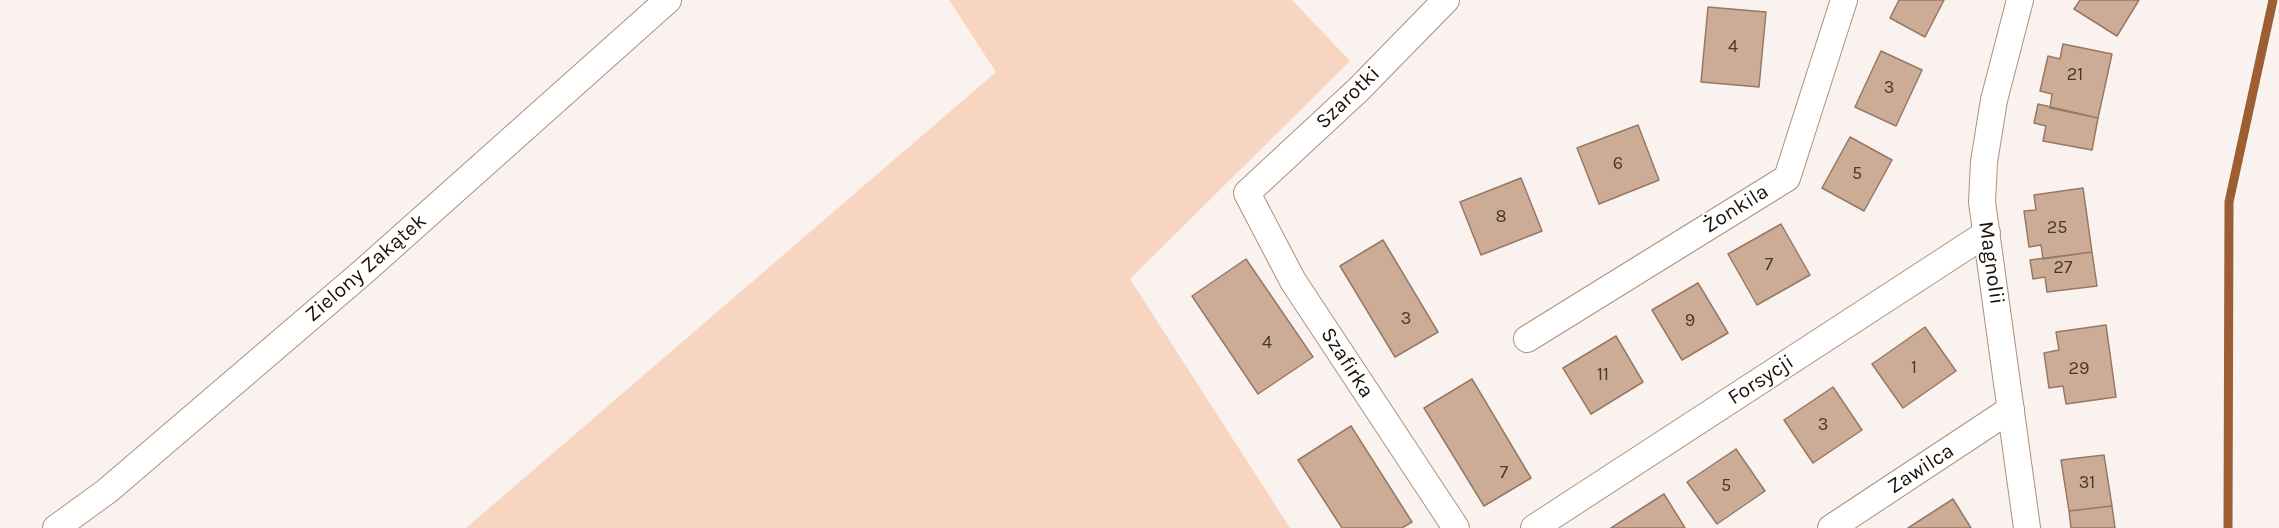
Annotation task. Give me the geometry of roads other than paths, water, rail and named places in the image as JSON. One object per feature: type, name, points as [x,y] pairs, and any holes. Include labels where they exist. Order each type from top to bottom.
[{"type":"street","name":"Zielony Zakątek","points":[[56,528],[107,491],[354,280],[668,0]]},
{"type":"street","name":"Szarotki","points":[[1247,193],[1358,90],[1446,0]]},
{"type":"street","name":"Żonkila","points":[[1527,339],[1787,178],[1844,0]]},
{"type":"street","name":"Magnolii","points":[[2020,0],[1994,100],[1984,162],[1983,202],[2027,528]]},
{"type":"street","name":"Szafirka","points":[[1247,193],[1293,281],[1456,528]]},
{"type":"street","name":"Forsycji","points":[[1534,528],[1988,233]]},
{"type":"street","name":"Zawilca","points":[[1831,528],[2011,409]]},
{"type":"waterway","points":[[2228,528],[2229,202],[2273,0]]}]
